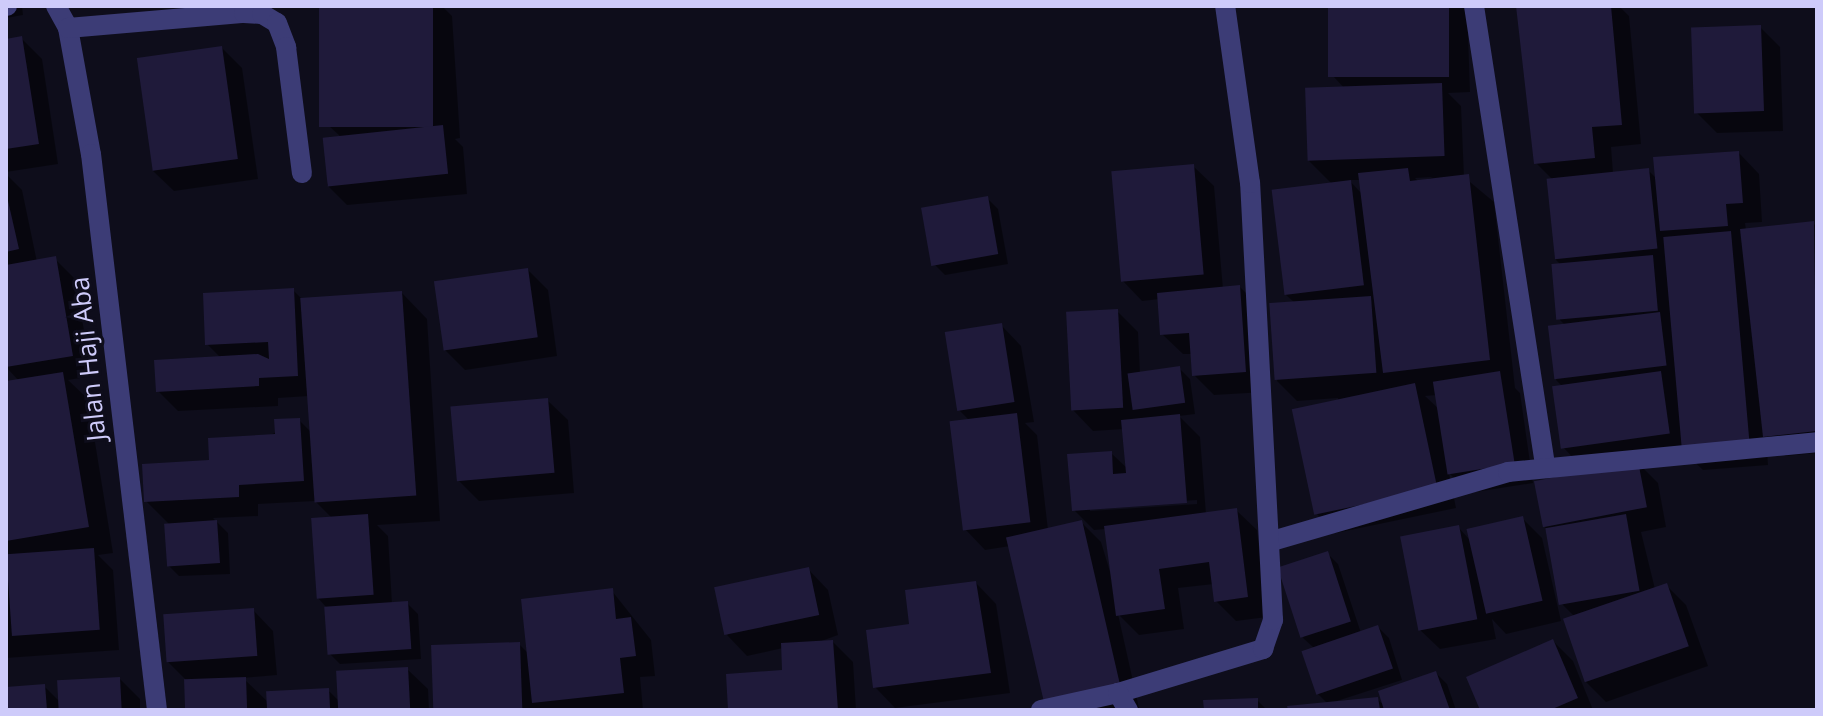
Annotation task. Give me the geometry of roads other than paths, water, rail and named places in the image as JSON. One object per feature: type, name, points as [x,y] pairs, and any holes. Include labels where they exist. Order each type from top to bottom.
[{"type":"street","name":"Jalan Haji Aba","points":[[56,6],[68,28],[95,184],[157,710]]},
{"type":"street","points":[[1041,710],[1123,702],[1263,649],[1273,620],[1250,183],[1225,6]]},
{"type":"street","points":[[1474,6],[1545,466]]},
{"type":"street","points":[[68,28],[244,13],[262,14],[277,23],[286,47],[302,173]]},
{"type":"street","points":[[1269,542],[1508,472],[1817,442]]}]
